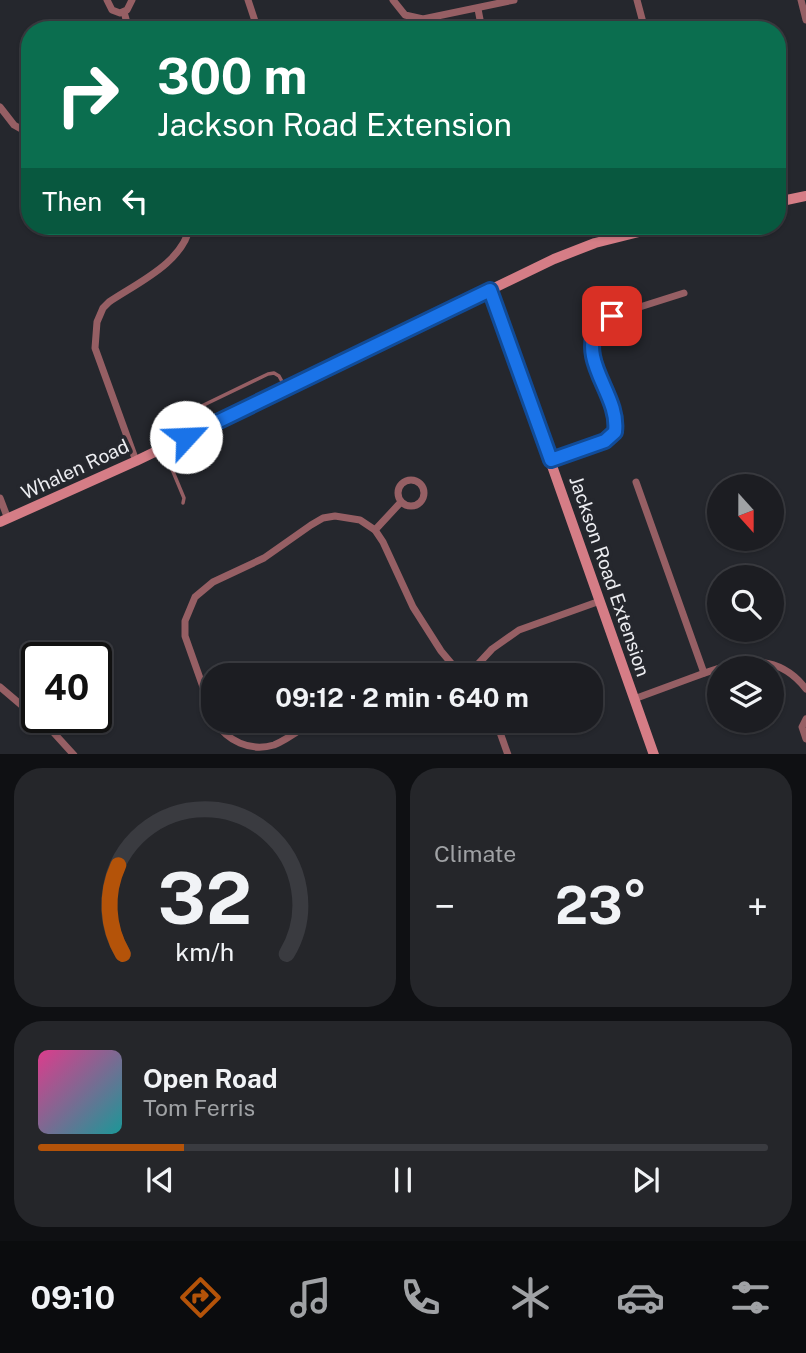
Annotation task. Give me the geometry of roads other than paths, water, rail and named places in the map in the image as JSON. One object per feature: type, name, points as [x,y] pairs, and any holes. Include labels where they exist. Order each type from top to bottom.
[{"type":"street","points":[[107,0],[112,10],[124,12],[130,7],[132,0]]},
{"type":"street","points":[[248,0],[255,21]]},
{"type":"street","points":[[393,0],[405,15],[413,18],[433,18],[513,0]]},
{"type":"street","points":[[637,0],[643,21]]},
{"type":"street","points":[[801,0],[806,20]]},
{"type":"street","points":[[478,9],[480,21]]},
{"type":"street","points":[[124,12],[127,21]]},
{"type":"street","points":[[0,107],[14,125],[21,129]]},
{"type":"street","points":[[786,200],[806,196]]},
{"type":"street","points":[[136,461],[98,359],[95,340],[97,322],[109,302],[176,254],[188,235]]},
{"type":"street","name":"Whalen Road","points":[[4,521],[136,461],[578,249],[630,235]]},
{"type":"street","name":"Jackson Road Extension","points":[[490,290],[654,754]]},
{"type":"street","points":[[551,460],[605,441],[615,432],[614,415],[591,352],[590,340],[597,326],[612,316],[684,293]]},
{"type":"street","points":[[636,482],[704,673]]},
{"type":"street","points":[[0,498],[4,521]]},
{"type":"street","points":[[374,530],[401,502]]},
{"type":"street","points":[[201,682],[185,636],[185,621],[195,597],[213,582],[264,558],[323,518],[348,516],[360,520],[374,530],[383,541],[413,607],[441,651],[452,663]]},
{"type":"street","points":[[477,663],[519,630],[600,601]]},
{"type":"street","points":[[634,699],[733,663],[759,662],[784,669],[795,676],[806,689]]},
{"type":"street","points":[[0,687],[53,732],[74,754]]},
{"type":"street","points":[[806,719],[802,727],[806,739]]},
{"type":"street","points":[[225,733],[236,742],[258,746],[273,745],[293,733]]},
{"type":"street","points":[[500,733],[508,754]]},
{"type":"lane","points":[[186,437],[181,421],[183,415],[268,374],[279,376],[286,389]]},
{"type":"lane","points":[[163,448],[184,498],[183,503]]}]
